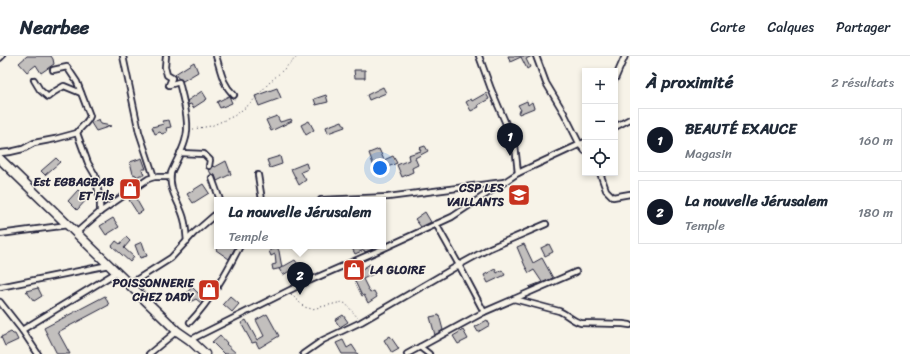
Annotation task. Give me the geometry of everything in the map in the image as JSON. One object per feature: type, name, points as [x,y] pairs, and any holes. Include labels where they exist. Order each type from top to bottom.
[{"type":"highway","points":[[0,159],[177,331],[190,340],[205,354]]},
{"type":"street","points":[[123,56],[139,132],[154,177]]},
{"type":"street","points":[[166,56],[165,67],[167,74],[172,78],[169,85],[178,82],[184,104],[187,130],[186,141],[170,177],[174,196],[185,221],[187,241]]},
{"type":"street","points":[[216,56],[224,83],[234,95]]},
{"type":"street","points":[[479,56],[491,89],[515,145],[518,173]]},
{"type":"street","points":[[536,56],[546,83],[582,142]]},
{"type":"street","points":[[618,72],[625,56]]},
{"type":"street","points":[[0,153],[23,149],[34,143],[77,133],[80,128],[87,123],[90,116],[78,82],[67,67],[53,70]]},
{"type":"street","points":[[34,80],[40,90],[48,97],[64,86],[81,93]]},
{"type":"street","points":[[618,125],[630,119]]},
{"type":"street","points":[[77,133],[88,163],[95,175],[100,200],[100,212]]},
{"type":"street","points":[[386,247],[452,217],[518,173],[582,144]]},
{"type":"street","points":[[180,153],[204,154],[210,160],[209,166]]},
{"type":"street","points":[[258,174],[262,197]]},
{"type":"street","points":[[601,176],[606,190],[613,197],[630,194]]},
{"type":"street","points":[[76,233],[100,212],[148,179],[154,177],[170,177]]},
{"type":"street","points":[[212,178],[219,197]]},
{"type":"street","points":[[386,197],[504,182]]},
{"type":"street","points":[[130,284],[171,258],[194,233],[214,216]]},
{"type":"street","points":[[436,224],[484,312]]},
{"type":"street","points":[[303,354],[323,340],[361,322],[490,248],[546,224]]},
{"type":"street","points":[[0,234],[68,225]]},
{"type":"street","points":[[190,322],[200,312],[223,277],[238,249]]},
{"type":"street","points":[[190,340],[288,291],[381,249]]},
{"type":"street","points":[[0,287],[109,265]]},
{"type":"street","points":[[22,330],[117,272]]},
{"type":"street","points":[[407,354],[484,312],[576,272]]},
{"type":"street","points":[[514,299],[565,313],[575,322],[630,325]]},
{"type":"street","points":[[0,302],[22,330],[38,354]]},
{"type":"street","points":[[149,354],[177,331]]},
{"type":"street","points":[[420,347],[429,354]]},
{"type":"path","points":[[187,130],[211,126],[234,116],[250,104],[268,84],[298,56]]},
{"type":"path","points":[[288,291],[304,307],[312,309],[342,302],[346,304],[361,322]]},
{"type":"building","points":[[27,56],[51,56],[54,64],[41,73],[36,65],[27,72],[19,63]]},
{"type":"building","points":[[508,56],[532,56],[526,59],[530,67],[527,69],[521,57],[510,62]]},
{"type":"building","points":[[194,62],[198,72],[183,81],[178,78],[175,74]]},
{"type":"building","points":[[354,70],[365,70],[365,78],[355,78]]},
{"type":"building","points":[[383,87],[386,93],[369,100],[367,95]]},
{"type":"building","points":[[277,88],[281,98],[259,106],[255,96]]},
{"type":"building","points":[[202,91],[207,99],[193,108],[191,104],[188,105],[187,101]]},
{"type":"building","points":[[486,93],[489,99],[471,111],[466,102],[471,99],[472,101]]},
{"type":"building","points":[[326,95],[328,102],[316,105],[314,99]]},
{"type":"building","points":[[229,96],[232,103],[220,108],[217,102]]},
{"type":"building","points":[[527,101],[528,105],[532,102],[534,108],[519,114],[518,112],[521,110],[518,105]]},
{"type":"building","points":[[277,116],[280,122],[291,119],[292,121],[271,131],[266,120]]},
{"type":"building","points":[[99,119],[101,124],[111,126],[96,131],[91,123]]},
{"type":"building","points":[[169,120],[171,127],[166,128],[167,132],[155,134],[152,127],[164,124],[162,121]]},
{"type":"building","points":[[309,121],[314,130],[306,135],[301,125]]},
{"type":"building","points":[[342,121],[345,127],[328,133],[326,127]]},
{"type":"building","points":[[425,146],[428,151],[415,158],[418,165],[412,168],[413,172],[402,177],[397,165],[409,160],[408,155],[421,151],[419,148]]},
{"type":"building","points":[[379,149],[384,160],[393,156],[397,163],[376,172],[369,153]]},
{"type":"building","points":[[280,156],[282,164],[270,168],[267,160]]},
{"type":"building","points":[[56,158],[60,162],[45,175],[41,171]]},
{"type":"building","points":[[142,158],[146,169],[142,169],[144,175],[137,177],[133,174],[130,162]]},
{"type":"building","points":[[226,161],[231,174],[217,181],[215,175],[211,174],[209,170]]},
{"type":"building","points":[[306,163],[308,169],[301,172],[306,180],[299,185],[291,169]]},
{"type":"building","points":[[203,184],[209,193],[193,203],[187,194]]},
{"type":"building","points":[[78,190],[87,199],[77,210],[68,201]]},
{"type":"building","points":[[135,197],[143,211],[138,214],[129,200]]},
{"type":"building","points":[[425,212],[431,222],[421,227],[415,219]]},
{"type":"building","points":[[113,218],[119,227],[106,235],[100,226]]},
{"type":"building","points":[[126,237],[130,241],[124,248],[134,257],[130,262],[112,246],[116,241],[120,244]]},
{"type":"building","points":[[142,242],[147,256],[140,258],[135,245]]},
{"type":"building","points":[[524,244],[533,263],[542,258],[553,278],[530,288],[529,287],[542,282],[534,270],[529,273],[525,266],[517,247]]},
{"type":"building","points":[[549,244],[553,252],[545,256],[541,248]]},
{"type":"building","points":[[217,249],[234,249],[229,259],[216,250]]},
{"type":"building","points":[[278,249],[282,268],[273,270],[272,265],[276,264],[275,254],[271,256],[269,251]]},
{"type":"building","points":[[352,249],[373,249],[365,252],[364,250],[355,254]]},
{"type":"building","points":[[295,260],[302,270],[296,274],[293,269],[283,275],[279,269]]},
{"type":"building","points":[[370,264],[375,273],[363,279],[370,293],[374,291],[377,297],[368,303],[364,295],[362,296],[351,273],[358,269],[359,271]]},
{"type":"building","points":[[495,269],[497,273],[502,270],[505,275],[488,283],[484,275]]},
{"type":"building","points":[[192,287],[204,299],[201,303],[196,299],[190,302],[184,296]]},
{"type":"building","points":[[38,288],[42,296],[34,301],[26,291]]},
{"type":"building","points":[[105,296],[109,305],[58,332],[70,354],[57,354],[44,328]]},
{"type":"building","points":[[230,296],[239,304],[232,312],[223,304]]},
{"type":"building","points":[[267,314],[279,336],[259,348],[256,342],[252,343],[241,323],[246,320],[257,340],[264,336],[256,320]]},
{"type":"building","points":[[343,315],[348,322],[340,327],[335,320]]},
{"type":"building","points":[[439,315],[443,330],[435,335],[430,317]]},
{"type":"building","points":[[487,320],[490,325],[478,332],[475,327]]},
{"type":"building","points":[[463,330],[468,339],[458,344],[453,336]]},
{"type":"building","points":[[11,332],[15,334],[18,340],[5,346],[1,337]]},
{"type":"building","points":[[220,335],[227,343],[226,344],[237,354],[224,354],[212,342]]},
{"type":"building","points":[[390,336],[399,349],[392,353],[384,340]]},
{"type":"building","points":[[343,340],[347,348],[352,345],[358,354],[342,354],[336,343]]},
{"type":"place","name":"BEAUTÉ EXAUCE","points":[[510,156]]},
{"type":"place","name":"Est EGBAGBAB ET Fils","points":[[130,189]]},
{"type":"place","name":"CSP LES VAILLANTS","points":[[519,195]]},
{"type":"place","name":"LA GLOIRE","points":[[354,270]]},
{"type":"place","name":"POISSONNERIE CHEZ DADY","points":[[209,290]]},
{"type":"place","name":"La nouvelle Jérusalem","points":[[300,295]]}]
